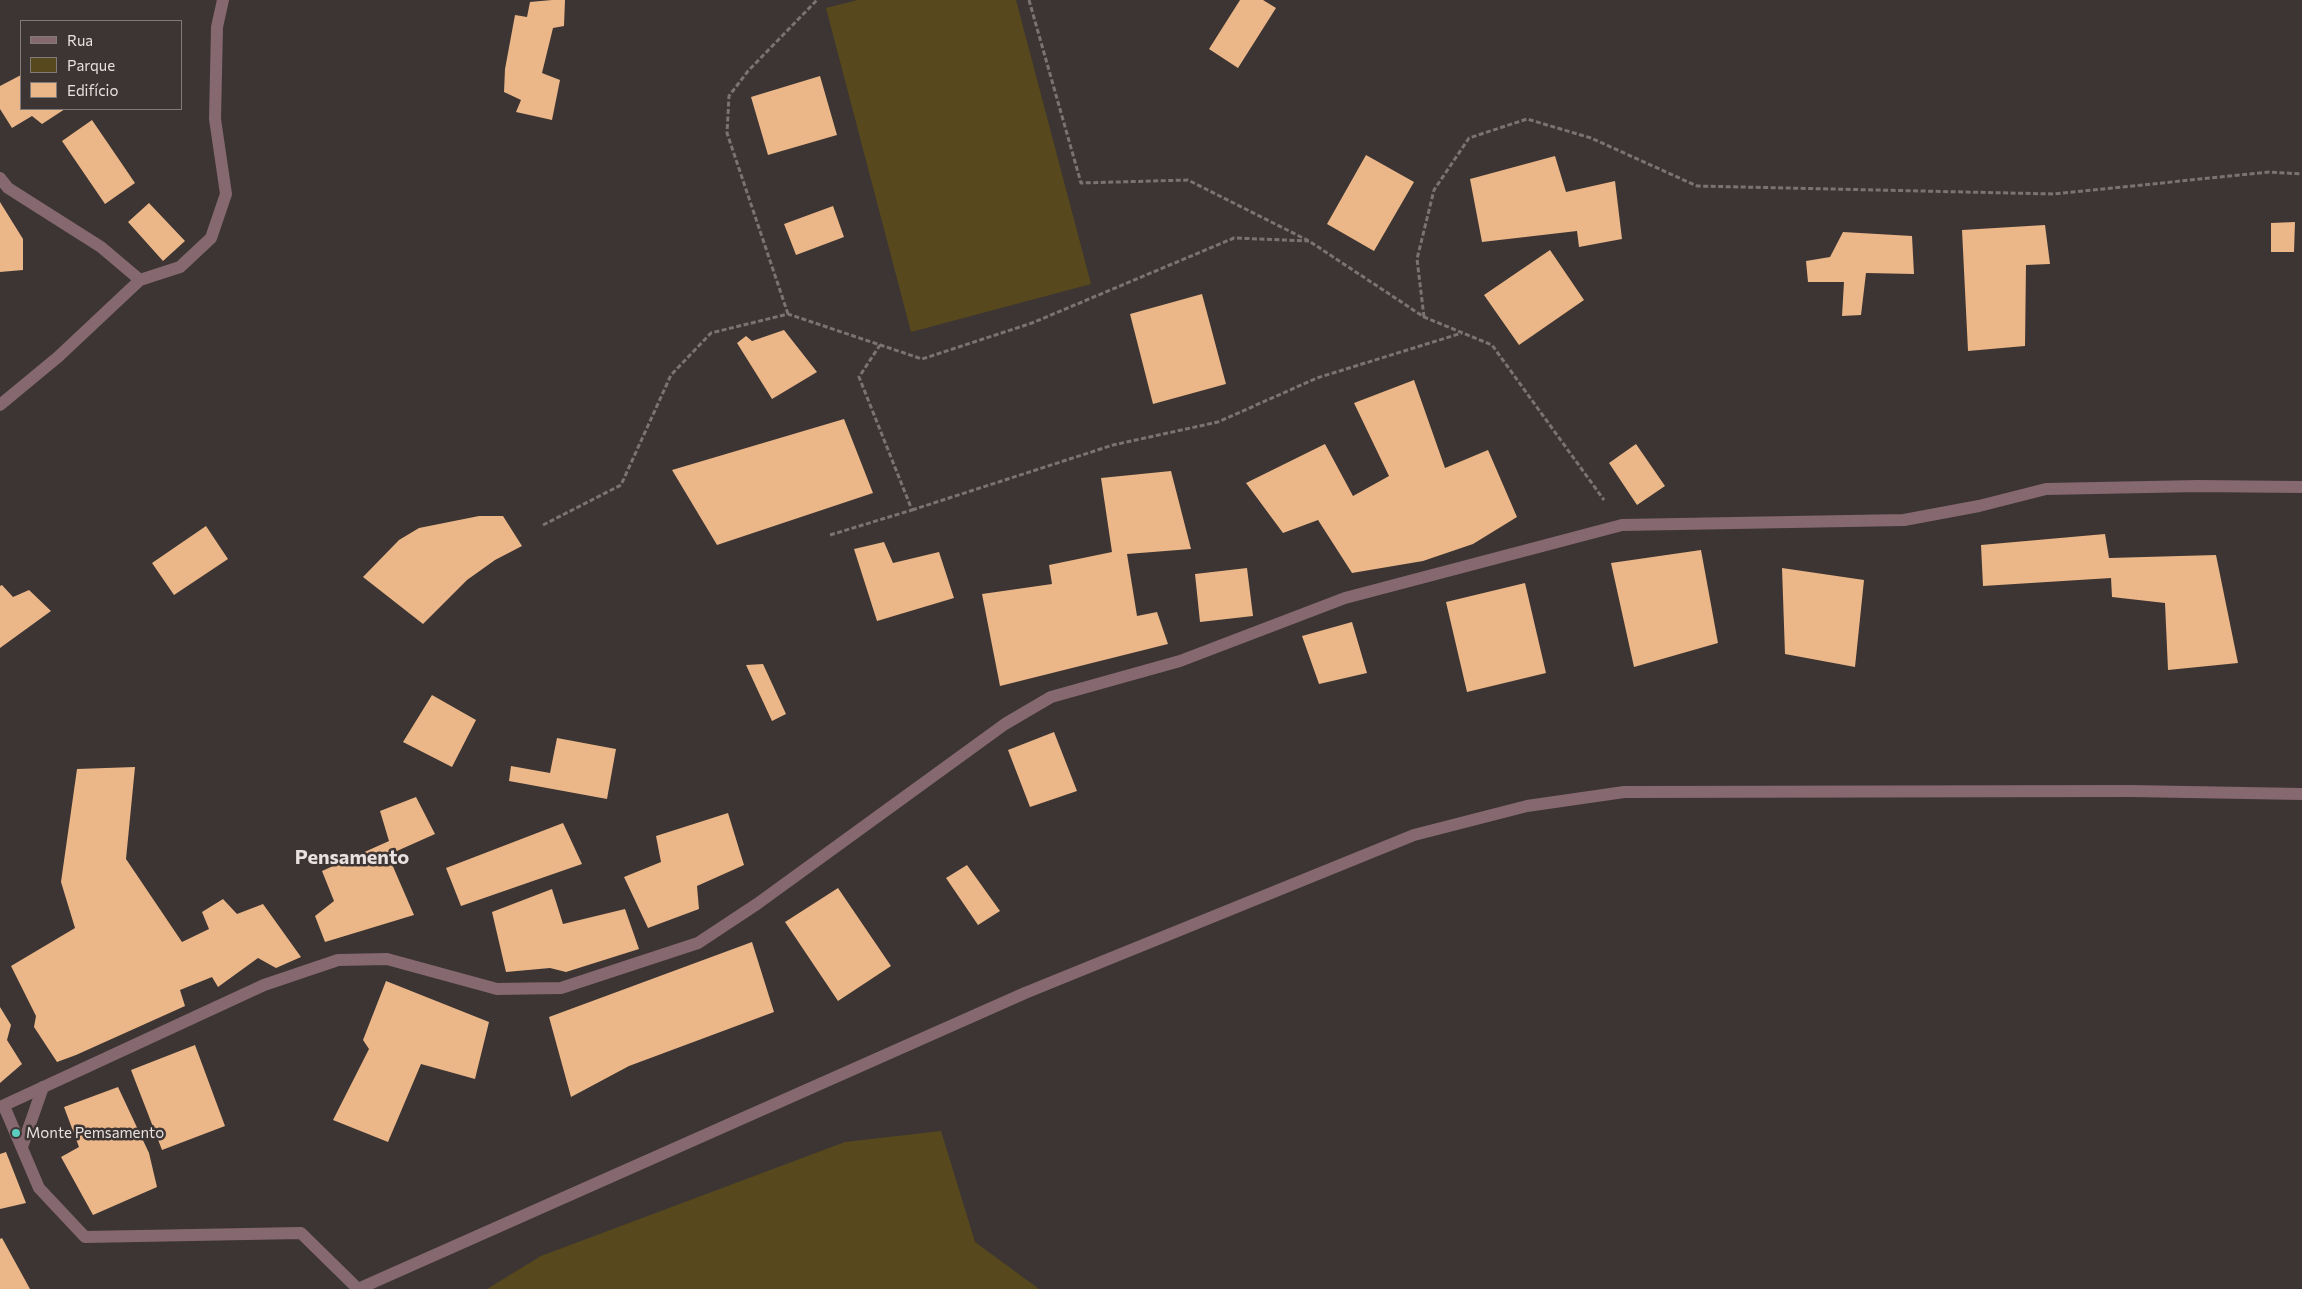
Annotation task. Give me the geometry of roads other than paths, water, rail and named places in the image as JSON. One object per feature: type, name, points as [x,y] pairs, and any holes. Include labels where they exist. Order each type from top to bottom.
[{"type":"street","points":[[0,405],[58,357],[140,280],[180,267],[211,238],[226,194],[215,119],[217,27],[223,0]]},
{"type":"street","points":[[0,178],[8,188],[101,246],[140,280]]},
{"type":"street","points":[[2302,487],[2198,486],[2046,489],[1979,506],[1904,520],[1622,525],[1345,598],[1180,661],[1050,697],[1005,724],[758,904],[698,943],[561,988],[497,989],[387,959],[338,960],[264,985],[2,1106],[40,1188],[85,1237],[302,1233],[358,1289],[1025,993],[1424,832],[1527,806],[1624,792],[2131,791],[2302,794]]},
{"type":"street","points":[[22,1147],[44,1087]]},
{"type":"place","name":"Monte Pemsamento","points":[[16,1133]]},
{"type":"district","name":"Pensamento","points":[[352,857]]}]
